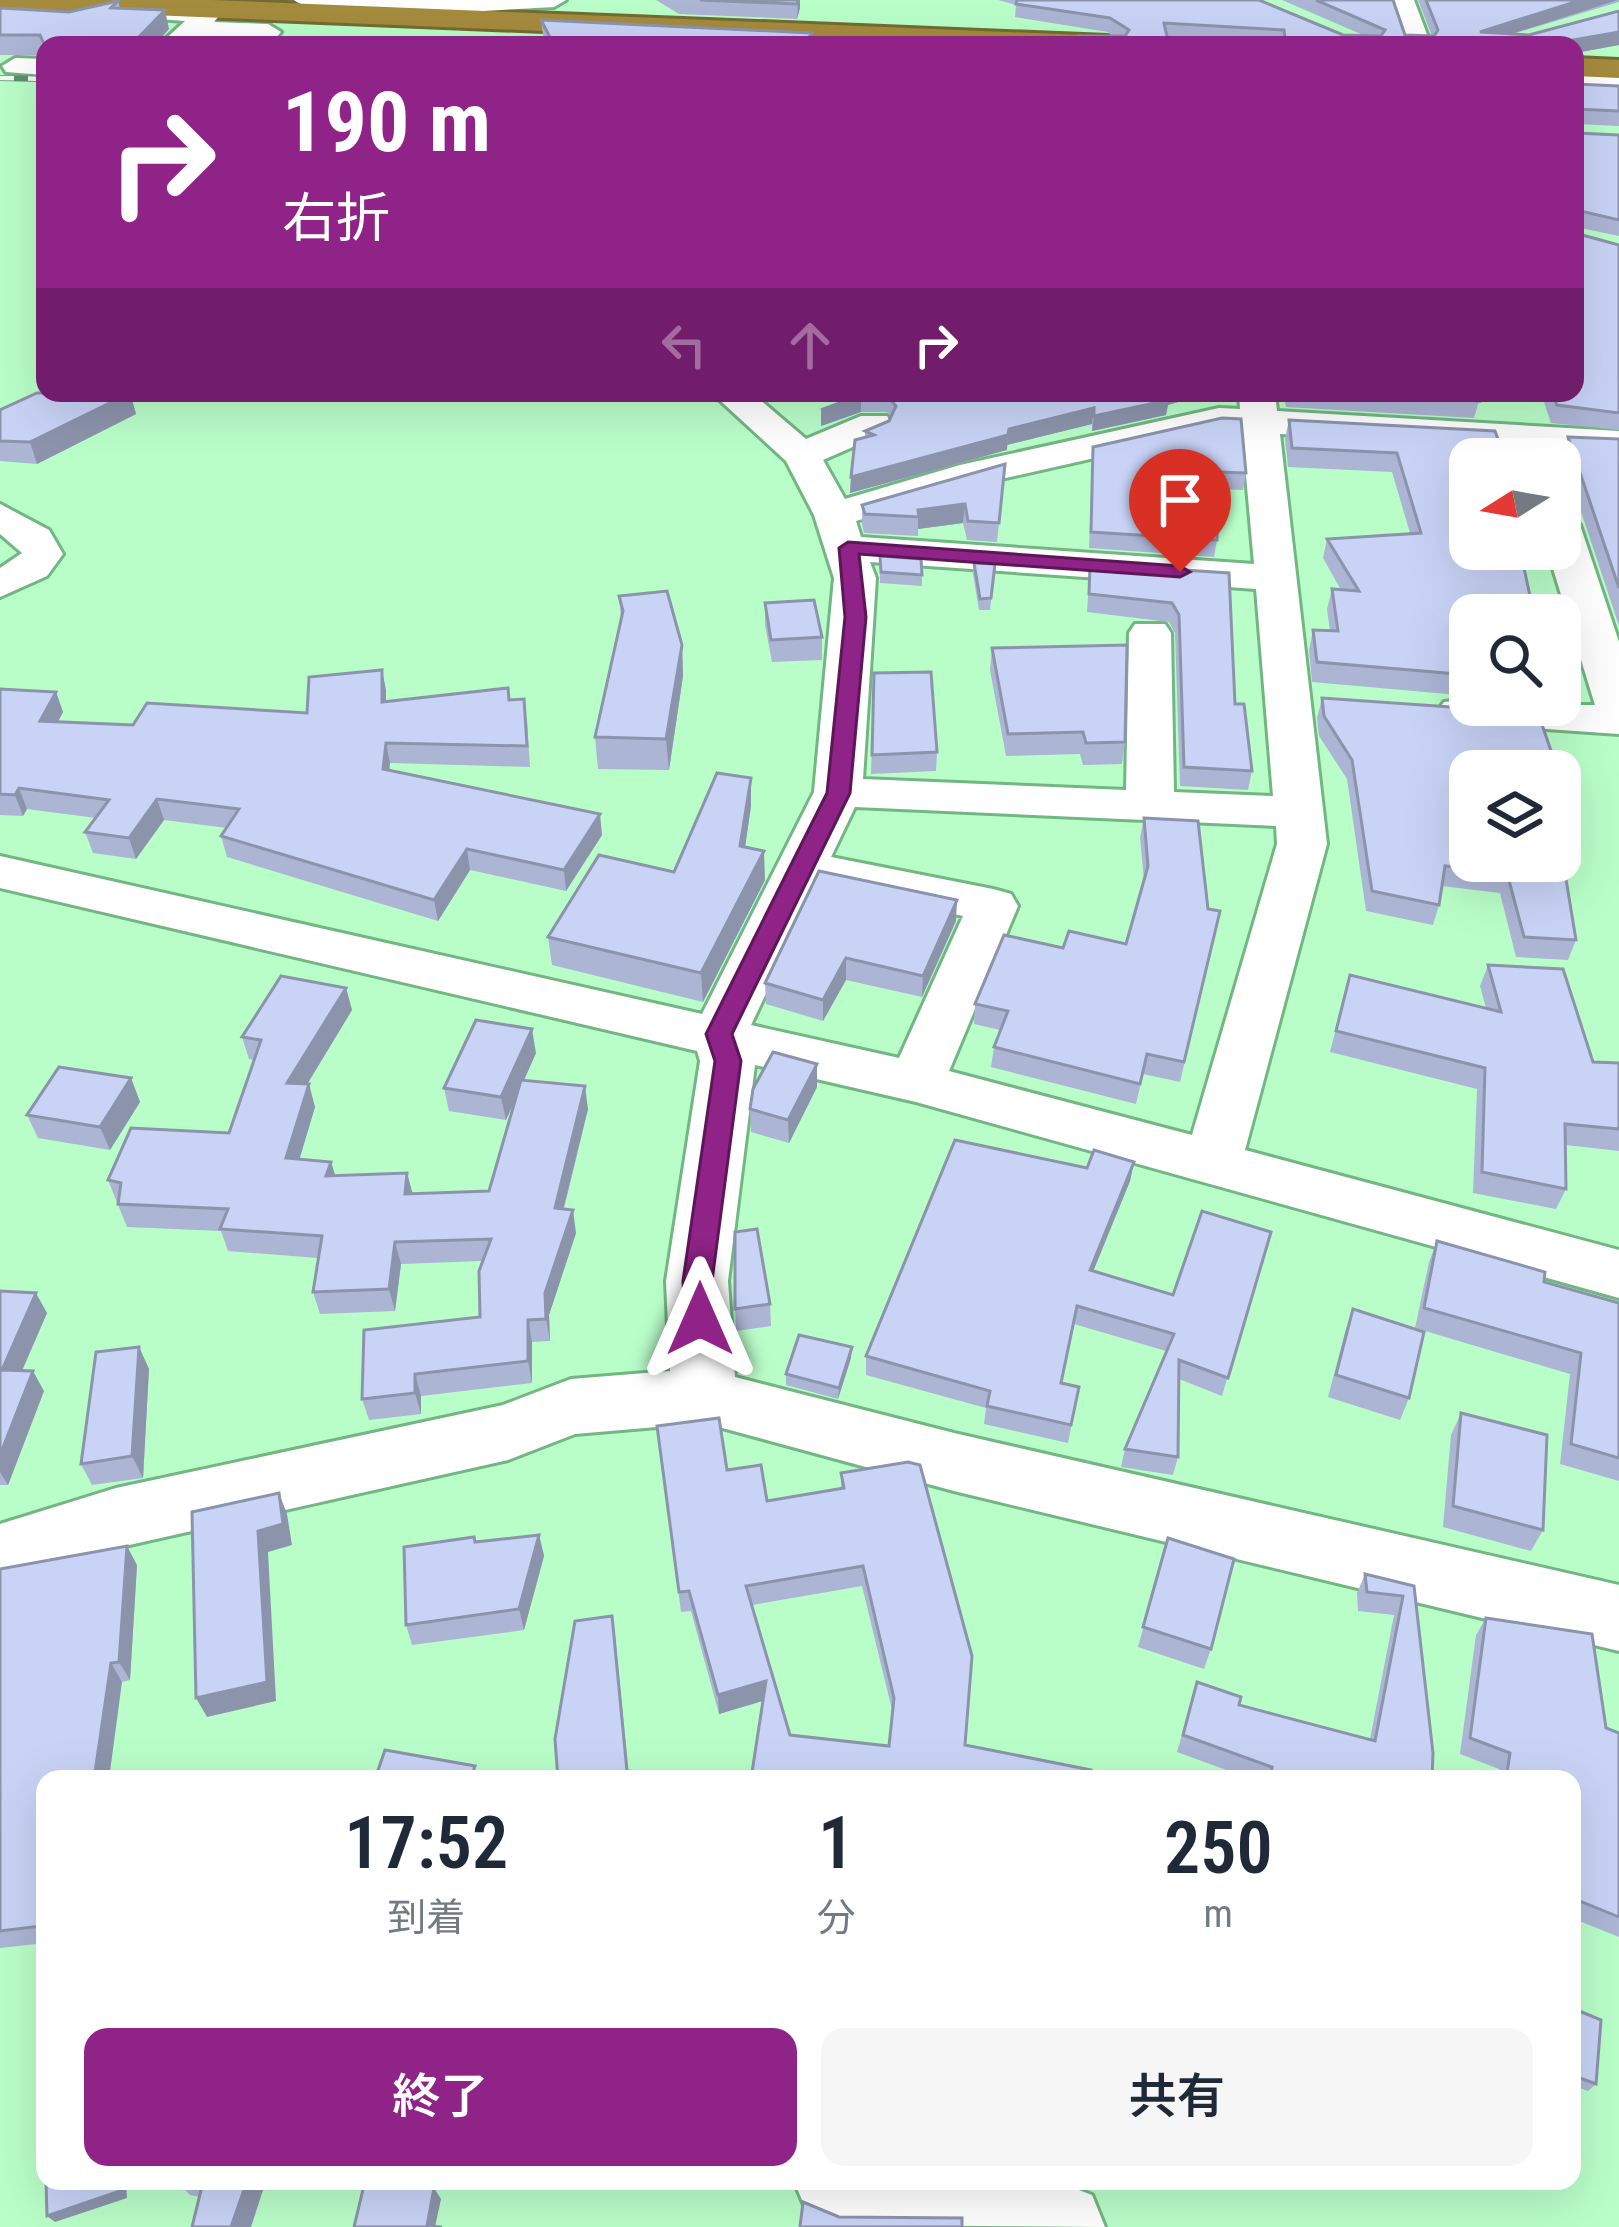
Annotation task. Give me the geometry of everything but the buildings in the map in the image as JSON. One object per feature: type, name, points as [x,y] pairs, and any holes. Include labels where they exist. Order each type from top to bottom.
[{"type":"highway","points":[[2,14],[121,9],[488,21],[548,8],[972,36]]},
{"type":"highway","points":[[1584,68],[1619,69]]},
{"type":"street","points":[[306,0],[548,8]]},
{"type":"street","points":[[1402,0],[1415,36]]},
{"type":"street","points":[[121,9],[208,15],[183,36]]},
{"type":"street","points":[[474,36],[488,21]]},
{"type":"street","points":[[199,36],[268,32],[264,36]]},
{"type":"street","points":[[15,66],[36,67]]},
{"type":"street","points":[[1584,81],[1619,83]]},
{"type":"street","points":[[704,1396],[698,1281],[728,1061],[719,1034],[838,793],[856,617],[841,531],[802,455],[740,402]]},
{"type":"street","points":[[1521,402],[1533,438]]},
{"type":"street","points":[[841,531],[960,477],[1259,407],[1468,438]]},
{"type":"street","points":[[1214,1162],[1302,844],[1297,812],[1310,700],[1275,578],[1259,407]]},
{"type":"street","points":[[802,455],[874,424]]},
{"type":"street","points":[[1581,445],[1619,442]]},
{"type":"street","points":[[0,516],[35,539],[43,554],[32,567],[0,585]]},
{"type":"street","points":[[841,531],[1275,578]]},
{"type":"street","points":[[1420,710],[1617,697],[1575,570]]},
{"type":"street","points":[[1150,633],[1150,806]]},
{"type":"street","points":[[838,793],[1297,812]]},
{"type":"street","points":[[801,867],[993,906],[916,1082]]},
{"type":"street","points":[[0,872],[916,1082],[1619,1274]]},
{"type":"street","points":[[0,1556],[116,1519],[508,1432],[571,1407],[704,1396],[954,1462],[1619,1618]]},
{"type":"street","points":[[902,2190],[1060,2227]]},
{"type":"railway","points":[[0,78],[36,79]]},
{"type":"route","points":[[700,1319],[698,1281],[728,1061],[719,1034],[838,793],[856,617],[848,548],[1180,572]]}]
